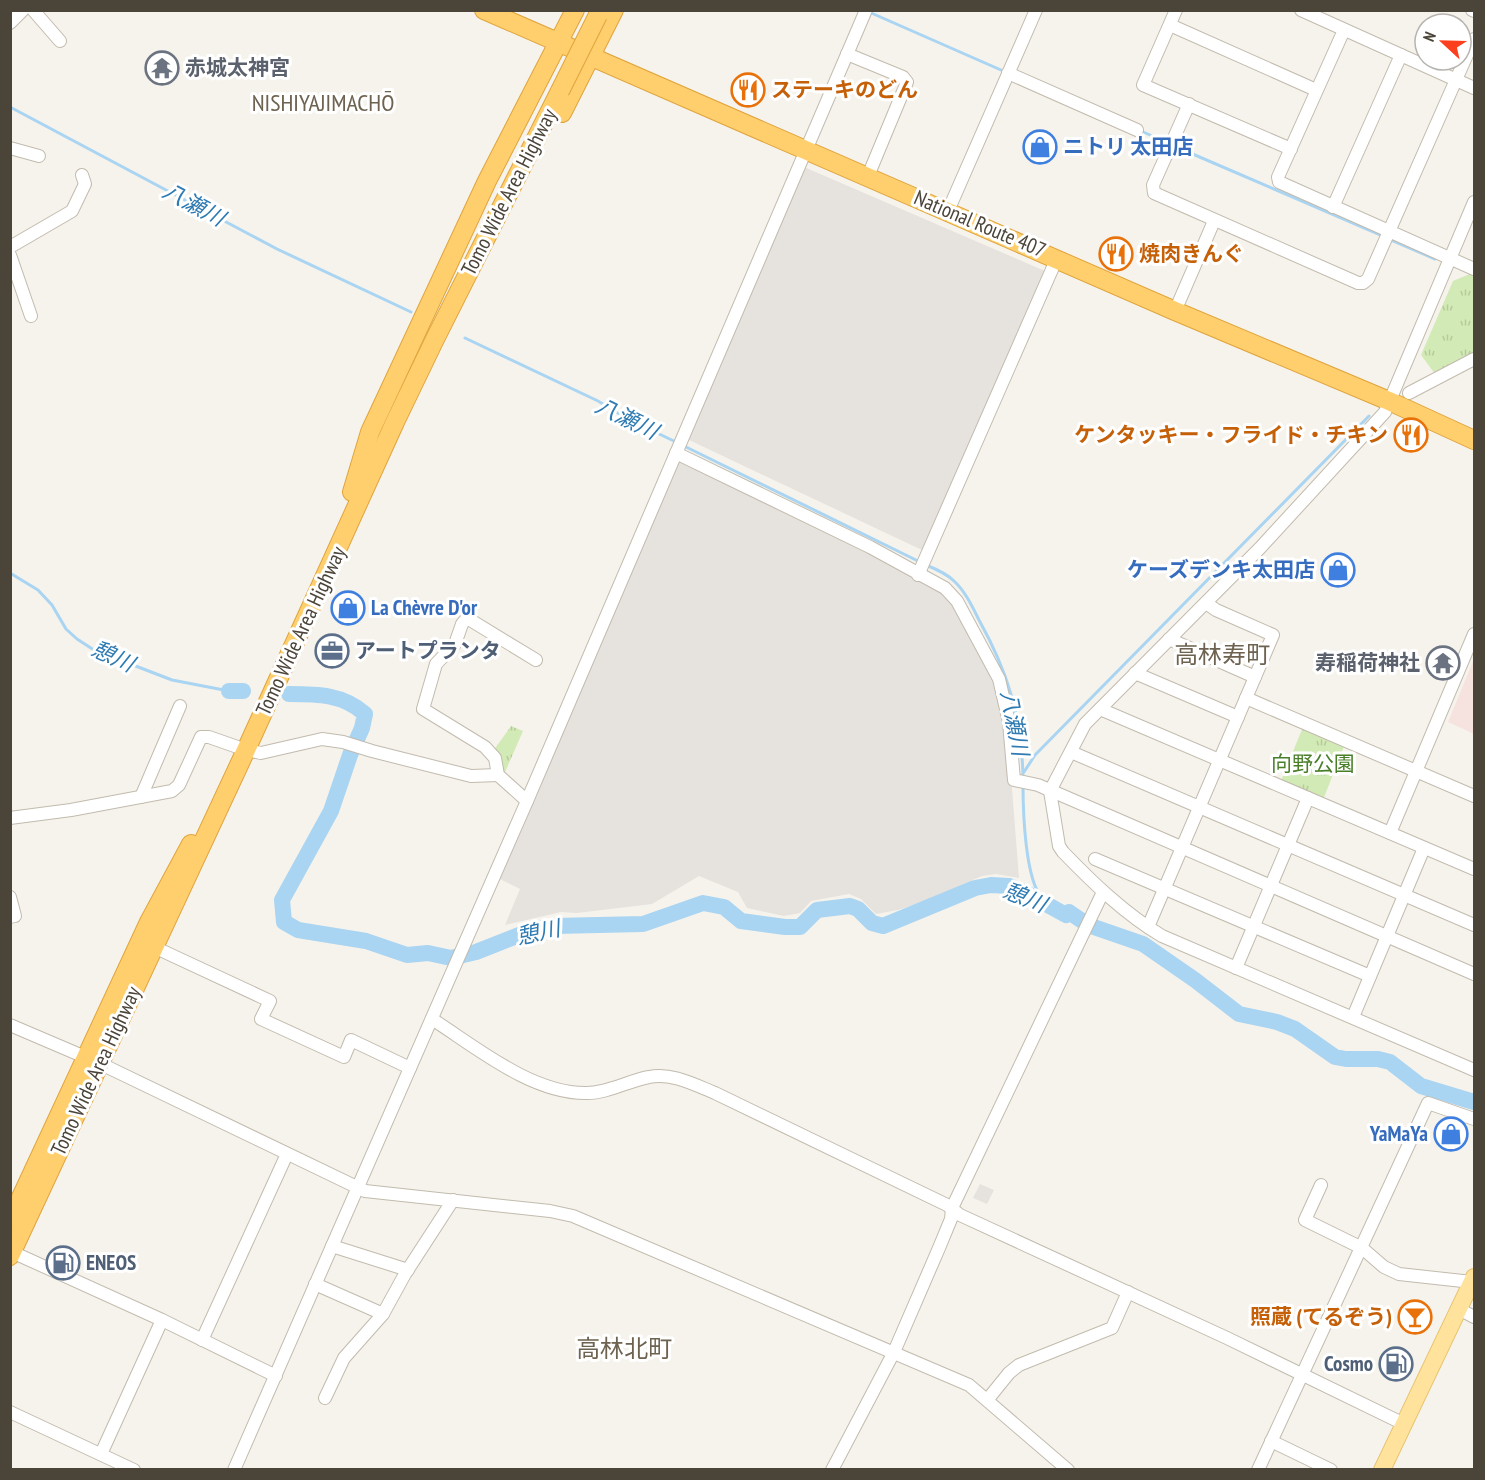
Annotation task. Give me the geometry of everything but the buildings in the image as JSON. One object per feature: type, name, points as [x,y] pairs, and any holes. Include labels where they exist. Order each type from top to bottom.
[{"type":"highway","name":"National Route 407","points":[[484,10],[1175,311],[1389,401],[1474,440]]},
{"type":"highway","points":[[352,492],[370,432],[487,181],[575,10]]},
{"type":"highway","points":[[351,522],[394,446],[590,56],[597,11]]},
{"type":"highway","name":"Tomo Wide Area Highway","points":[[10,1221],[154,947],[352,492],[420,344],[554,88],[597,11]]},
{"type":"highway","name":"Tomo Wide Area Highway","points":[[11,1254],[149,922],[242,749],[554,88]]},
{"type":"main road","points":[[1382,1470],[1473,1280]]},
{"type":"street","points":[[10,23],[23,10]]},
{"type":"street","points":[[33,10],[60,41]]},
{"type":"street","points":[[234,1470],[527,801],[866,10]]},
{"type":"street","points":[[948,211],[1036,10]]},
{"type":"street","points":[[1176,10],[1143,85],[1291,148]]},
{"type":"street","points":[[1301,10],[1474,88]]},
{"type":"street","points":[[1170,26],[1316,90]]},
{"type":"street","points":[[1344,30],[1278,177],[1279,182],[1474,268]]},
{"type":"street","points":[[1189,104],[1153,189],[1158,195],[1360,284],[1368,279],[1474,39]]},
{"type":"street","points":[[848,54],[903,77],[907,82],[868,176]]},
{"type":"street","points":[[1333,207],[1401,55]]},
{"type":"street","points":[[1008,73],[1137,130]]},
{"type":"street","points":[[10,148],[39,156]]},
{"type":"street","points":[[10,246],[75,208],[85,184],[82,175]]},
{"type":"street","points":[[1474,202],[1384,412],[1260,548],[1085,724],[1050,791],[1059,846],[1063,852],[1103,892],[1148,927],[1162,936],[1474,1070]]},
{"type":"street","points":[[1175,311],[1214,221]]},
{"type":"street","points":[[10,255],[31,316]]},
{"type":"street","points":[[920,573],[1057,258]]},
{"type":"street","points":[[1409,393],[1474,360]]},
{"type":"street","points":[[679,446],[945,588],[957,601],[999,679],[1009,722],[1014,780],[1035,784],[1474,974]]},
{"type":"street","points":[[1148,927],[1273,635],[1216,610],[1206,603]]},
{"type":"street","points":[[527,801],[498,775],[495,758],[485,747],[423,709],[436,664],[454,644],[467,618],[536,660]]},
{"type":"street","points":[[1390,833],[1474,634]]},
{"type":"street","points":[[1169,639],[1255,677]]},
{"type":"street","points":[[1135,673],[1238,717]]},
{"type":"street","points":[[1246,698],[1474,796]]},
{"type":"street","points":[[141,797],[180,706]]},
{"type":"street","points":[[1100,709],[1474,869]]},
{"type":"street","points":[[10,818],[172,791],[179,785],[201,737],[209,736],[242,749],[261,753],[322,740],[343,742],[471,776],[498,775]]},
{"type":"street","points":[[1071,752],[1405,893],[1474,925]]},
{"type":"street","points":[[1236,968],[1308,798]]},
{"type":"street","points":[[1353,1017],[1424,848]]},
{"type":"street","points":[[1095,859],[1370,976]]},
{"type":"street","points":[[832,1470],[894,1352],[951,1219],[952,1208],[1103,892]]},
{"type":"street","points":[[10,897],[15,916],[10,917]]},
{"type":"street","points":[[154,947],[270,1001],[261,1019],[344,1057],[351,1040],[410,1068]]},
{"type":"street","points":[[432,1019],[510,1069],[545,1087],[564,1092],[588,1094],[650,1076],[669,1077],[715,1093],[952,1208],[960,1215],[1128,1292],[1404,1424]]},
{"type":"street","points":[[10,1025],[93,1061],[365,1191],[562,1212],[573,1216],[969,1385],[988,1399],[1063,1468]]},
{"type":"street","points":[[1258,1470],[1428,1103],[1474,1119]]},
{"type":"street","points":[[202,1340],[287,1154]]},
{"type":"street","points":[[1321,1185],[1305,1220],[1362,1248],[1384,1267],[1399,1274],[1473,1280]]},
{"type":"street","points":[[325,1398],[344,1358],[384,1314],[408,1270],[453,1200]]},
{"type":"street","points":[[332,1246],[408,1270]]},
{"type":"street","points":[[11,1254],[162,1320],[276,1376]]},
{"type":"street","points":[[315,1284],[384,1314]]},
{"type":"street","points":[[988,1399],[1009,1373],[1019,1365],[1112,1328],[1128,1292]]},
{"type":"street","points":[[1459,1309],[1474,1317]]},
{"type":"street","points":[[100,1454],[162,1320]]},
{"type":"street","points":[[10,1413],[134,1470]]},
{"type":"street","points":[[1271,1441],[1331,1470]]},
{"type":"shaded area","points":[[804,167],[1045,271],[924,551],[687,439]]},
{"type":"shaded area","points":[[679,457],[918,575],[956,602],[990,665],[1008,738],[1019,878],[996,874],[982,876],[922,902],[876,914],[861,899],[849,894],[811,901],[800,913],[784,916],[747,908],[738,892],[699,876],[652,904],[577,913],[561,912],[505,925],[520,889],[498,878]]},
{"type":"shaded area","points":[[1474,659],[1474,734],[1448,722]]},
{"type":"shaded area","points":[[980,1184],[994,1190],[987,1204],[973,1198]]},
{"type":"green space","points":[[1474,274],[1474,352],[1435,374],[1421,355],[1453,281]]},
{"type":"green space","points":[[511,726],[523,731],[502,779],[491,754]]},
{"type":"green space","name":"向野公園","points":[[1303,727],[1345,744],[1323,800],[1280,783]]},
{"type":"waterway","points":[[869,12],[1001,70]]},
{"type":"waterway","name":"八瀬川","points":[[10,107],[277,249],[411,312]]},
{"type":"waterway","points":[[1141,131],[1168,143]]},
{"type":"waterway","points":[[1174,146],[1383,236]]},
{"type":"waterway","points":[[1389,239],[1435,259]]},
{"type":"waterway","name":"八瀬川","points":[[465,338],[598,401],[628,419],[678,443]]},
{"type":"waterway","points":[[1024,772],[1035,755],[1369,416]]},
{"type":"waterway","name":"八瀬川","points":[[684,446],[920,562]]},
{"type":"waterway","name":"八瀬川","points":[[926,565],[948,576],[962,589],[998,658],[1016,715],[1023,778]]},
{"type":"waterway","name":"憩川","points":[[10,573],[38,590],[52,605],[66,629],[94,650],[172,680],[229,691]]},
{"type":"waterway","name":"憩川","points":[[229,691],[243,691]]},
{"type":"waterway","name":"憩川","points":[[289,694],[329,696],[348,702],[365,714],[331,811],[282,900],[284,922],[298,930],[366,941],[407,955],[428,953],[451,958],[476,952],[532,930],[554,926],[643,924],[703,903],[724,907],[741,921],[785,927],[800,927],[817,910],[850,906],[858,909],[872,923],[883,926],[975,888],[991,885],[1009,886],[1066,915],[1069,912],[1088,925],[1143,944],[1239,1014],[1277,1022],[1295,1029],[1335,1057],[1378,1059],[1390,1062],[1421,1086],[1474,1102]]},
{"type":"waterway","name":"八瀬川","points":[[1023,785],[1026,845],[1032,878],[1043,899],[1069,912]]},
{"type":"place","name":"赤城太神宮","points":[[162,68]]},
{"type":"place","name":"ステーキのどん","points":[[748,90]]},
{"type":"place","name":"ニトリ 太田店","points":[[1040,147]]},
{"type":"place","name":"焼肉きんぐ","points":[[1116,254]]},
{"type":"place","name":"ケンタッキー・フライド・チキン","points":[[1411,435]]},
{"type":"place","name":"ケーズデンキ太田店","points":[[1338,570]]},
{"type":"place","name":"La Chèvre D'or","points":[[348,608]]},
{"type":"place","name":"アートプランタ","points":[[332,651]]},
{"type":"place","name":"寿稲荷神社","points":[[1443,663]]},
{"type":"place","name":"YaMaYa","points":[[1451,1134]]},
{"type":"place","name":"ENEOS","points":[[63,1263]]},
{"type":"place","name":"照蔵 (てるぞう)","points":[[1415,1317]]},
{"type":"place","name":"Cosmo","points":[[1396,1364]]},
{"type":"district","name":"NISHIYAJIMACHŌ","points":[[323,103]]},
{"type":"district","name":"高林寿町","points":[[1222,655]]},
{"type":"district","name":"高林北町","points":[[624,1349]]}]
